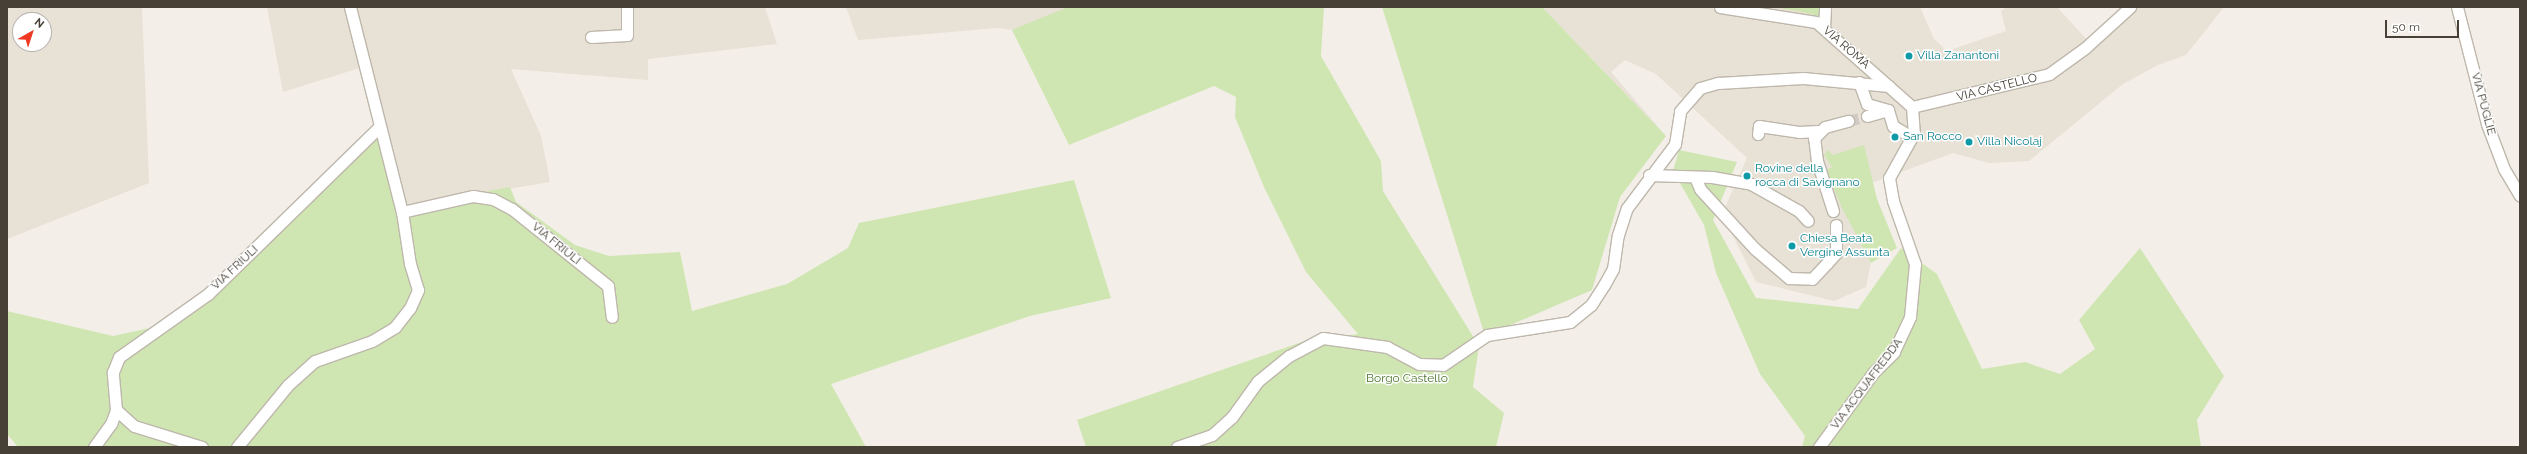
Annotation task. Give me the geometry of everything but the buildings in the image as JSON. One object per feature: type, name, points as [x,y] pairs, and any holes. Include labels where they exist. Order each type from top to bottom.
[{"type":"street","points":[[238,447],[288,385],[315,361],[372,341],[395,327],[410,308],[418,290],[410,264],[402,212],[378,128],[350,7]]},
{"type":"street","points":[[591,37],[627,35],[627,7]]},
{"type":"street","name":"VIA ROMA","points":[[1720,7],[1805,19],[1824,28],[1912,107]]},
{"type":"street","points":[[1824,28],[1825,7]]},
{"type":"street","name":"VIA CASTELLO","points":[[1912,107],[2050,74],[2085,48],[2130,7]]},
{"type":"street","name":"VIA PUGLIE","points":[[2457,7],[2487,124],[2504,169],[2520,196]]},
{"type":"street","points":[[1177,447],[1212,435],[1232,417],[1258,381],[1289,356],[1323,338],[1387,347],[1419,364],[1443,365],[1487,335],[1570,322],[1590,305],[1604,285],[1612,269],[1618,234],[1627,208],[1649,175],[1675,144],[1684,101],[1700,88],[1718,83],[1803,78],[1859,82],[1889,86]]},
{"type":"street","points":[[1859,82],[1867,104],[1888,110]]},
{"type":"street","name":"VIA ACQUAFREDDA","points":[[1820,447],[1874,373],[1894,352],[1906,330],[1915,264],[1893,201],[1889,178],[1911,137],[1916,124],[1912,107]]},
{"type":"street","points":[[1867,116],[1888,110]]},
{"type":"street","points":[[1888,110],[1893,126],[1911,137]]},
{"type":"street","points":[[1758,134],[1759,126],[1799,132],[1818,131],[1848,120]]},
{"type":"street","name":"VIA FRIULI","points":[[94,447],[111,424],[116,410],[113,372],[119,357],[208,294],[378,128]]},
{"type":"street","points":[[1818,131],[1813,147],[1833,211]]},
{"type":"street","points":[[1649,175],[1695,176],[1751,184],[1799,211],[1808,221]]},
{"type":"street","points":[[1695,176],[1700,189],[1746,240],[1789,278],[1812,279],[1836,253],[1836,225]]},
{"type":"street","name":"VIA FRIULI","points":[[402,212],[473,196],[493,199],[512,209],[608,286],[612,317]]},
{"type":"street","points":[[116,410],[134,426],[202,447]]},
{"type":"shaded area","points":[[7,7],[142,7],[149,183],[7,239]]},
{"type":"shaded area","points":[[267,7],[765,7],[777,44],[648,59],[648,80],[511,69],[541,136],[550,182],[408,206],[369,65],[283,92]]},
{"type":"shaded area","points":[[846,7],[1135,7],[1012,30],[997,28],[858,40]]},
{"type":"shaded area","points":[[1542,7],[1920,7],[1934,39],[1947,51],[2006,31],[2001,11],[2007,7],[2057,7],[2089,42],[2131,7],[2224,7],[2186,55],[2158,65],[2123,84],[2029,161],[1989,163],[1953,153],[1874,182],[1850,187],[1871,261],[1866,287],[1834,301],[1756,282],[1722,214],[1747,158],[1656,74],[1625,60],[1611,72],[1666,136]]},
{"type":"green space","name":"Borgo Castello","points":[[1068,7],[1324,7],[1321,56],[1381,161],[1383,191],[1479,346],[1473,387],[1504,413],[1496,447],[1086,447],[1077,420],[1302,342],[1358,334],[1306,272],[1264,187],[1235,117],[1236,97],[1214,86],[1069,145],[1012,30]]},
{"type":"green space","points":[[1382,7],[1542,7],[1666,136],[1620,197],[1592,290],[1485,336]]},
{"type":"green space","points":[[1776,7],[1821,7],[1821,20],[1811,14]]},
{"type":"green space","points":[[384,119],[408,206],[510,187],[516,202],[575,245],[609,256],[680,252],[692,311],[787,284],[848,248],[859,223],[1074,180],[1111,298],[1030,316],[831,384],[866,447],[18,447],[7,434],[7,311],[113,336],[159,326],[245,265]]},
{"type":"green space","points":[[1864,145],[1877,199],[1897,248],[1871,263],[1842,208],[1826,170],[1832,167],[1824,155],[1828,150],[1833,155]]},
{"type":"green space","points":[[1679,150],[1737,162],[1713,220],[1756,298],[1858,309],[1901,248],[1937,274],[1982,369],[2025,362],[2060,374],[2095,349],[2079,320],[2140,248],[2224,376],[2197,420],[2201,447],[1802,447],[1805,436],[1760,374],[1716,273],[1704,225],[1673,171]]},
{"type":"tunnel","points":[[1848,121],[1867,116]]},
{"type":"place","name":"Villa Zanantoni","points":[[1909,56]]},
{"type":"place","name":"San Rocco","points":[[1895,137]]},
{"type":"place","name":"Villa Nicolaj","points":[[1969,142]]},
{"type":"place","name":"Rovine della rocca di Savignano","points":[[1747,176]]},
{"type":"place","name":"Chiesa Beata Vergine Assunta","points":[[1792,246]]}]
